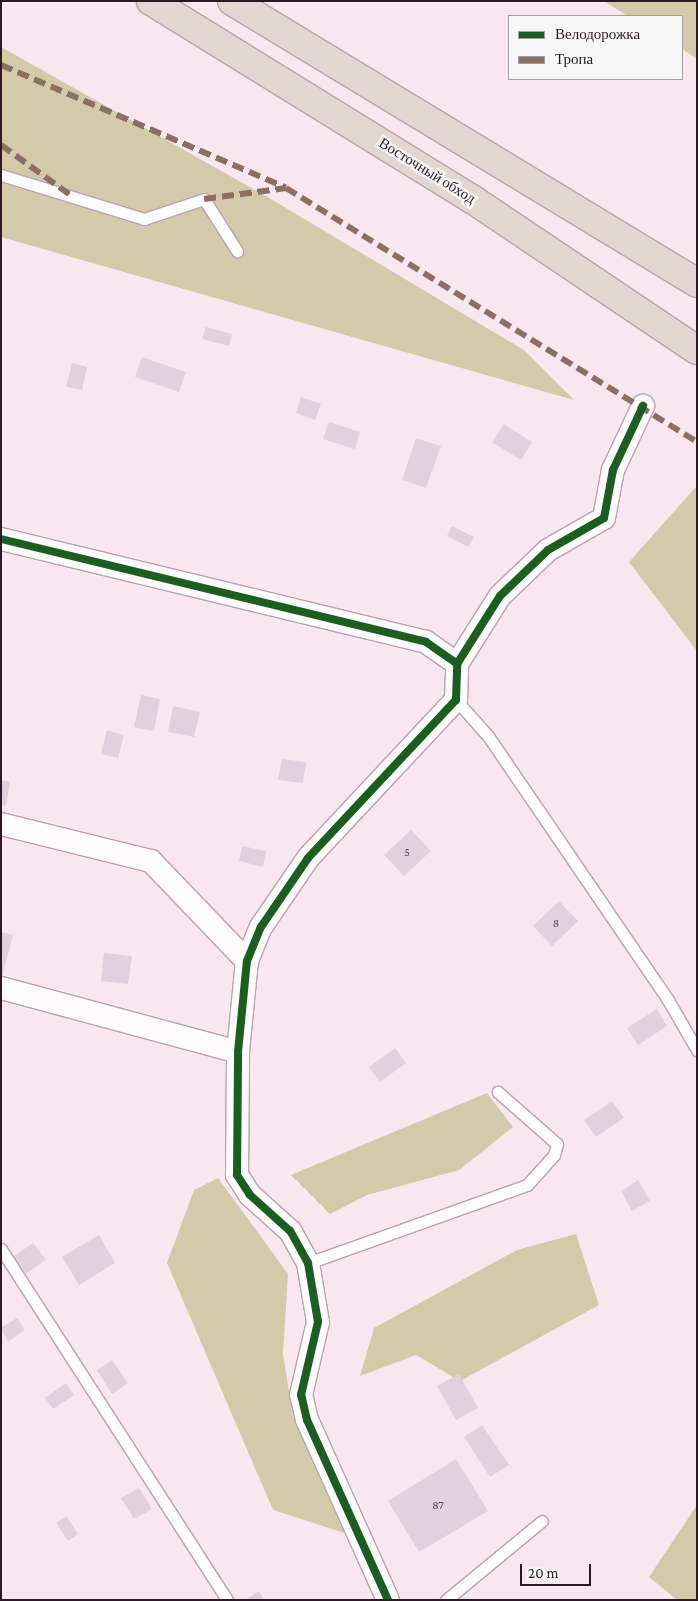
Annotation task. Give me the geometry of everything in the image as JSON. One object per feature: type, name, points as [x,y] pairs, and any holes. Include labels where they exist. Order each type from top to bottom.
[{"type":"highway","name":"Восточный обход","points":[[151,1],[472,199],[697,350]]},
{"type":"highway","points":[[232,1],[697,283]]},
{"type":"street","points":[[388,1600],[350,1509],[307,1420],[301,1395],[318,1322],[308,1263],[290,1231],[250,1195],[237,1175],[238,1052],[247,961],[261,927],[308,858],[456,700],[457,664],[500,596],[548,550],[604,518],[613,470],[644,406]]},
{"type":"street","points":[[1,539],[426,642],[457,664]]},
{"type":"street","points":[[1,824],[151,860],[247,961]]},
{"type":"street","points":[[1,988],[238,1052]]},
{"type":"lane","points":[[1,175],[144,219],[204,199],[237,251]]},
{"type":"lane","points":[[456,700],[488,736],[668,1000],[697,1050]]},
{"type":"lane","points":[[308,1263],[527,1185],[554,1155],[557,1144],[498,1092]]},
{"type":"lane","points":[[1,1249],[227,1600]]},
{"type":"lane","points":[[446,1600],[542,1521]]},
{"type":"shaded area","points":[[604,1],[697,1],[697,59],[683,50],[683,15],[626,15]]},
{"type":"shaded area","points":[[1,47],[264,195],[524,350],[574,400],[1,237]]},
{"type":"shaded area","points":[[695,488],[697,489],[697,651],[629,562]]},
{"type":"shaded area","points":[[487,1093],[513,1127],[459,1170],[367,1195],[330,1214],[291,1175]]},
{"type":"shaded area","points":[[218,1178],[288,1274],[283,1354],[293,1417],[354,1536],[273,1510],[167,1263],[194,1190]]},
{"type":"shaded area","points":[[576,1234],[599,1305],[460,1381],[416,1355],[360,1376],[374,1328],[517,1250]]},
{"type":"shaded area","points":[[697,1505],[697,1600],[677,1600],[649,1577]]},
{"type":"building","points":[[206,327],[232,334],[229,346],[202,339]]},
{"type":"building","points":[[142,357],[186,372],[179,392],[135,377]]},
{"type":"building","points":[[72,363],[87,367],[82,390],[66,387]]},
{"type":"building","points":[[301,397],[321,404],[315,420],[296,413]]},
{"type":"building","points":[[329,422],[360,432],[355,449],[323,439]]},
{"type":"building","points":[[504,424],[532,442],[521,460],[492,442]]},
{"type":"building","points":[[416,438],[441,446],[426,488],[402,480]]},
{"type":"building","points":[[452,526],[474,537],[469,547],[447,536]]},
{"type":"building","points":[[141,695],[160,699],[154,731],[134,727]]},
{"type":"building","points":[[173,706],[200,712],[194,737],[168,732]]},
{"type":"building","points":[[107,730],[124,735],[118,758],[101,754]]},
{"type":"building","points":[[282,759],[306,762],[303,783],[278,780]]},
{"type":"building","points":[[1,780],[10,782],[6,806],[1,805]]},
{"type":"building","points":[[411,830],[431,851],[404,876],[384,855]]},
{"type":"building","points":[[242,846],[266,851],[263,867],[239,861]]},
{"type":"building","points":[[559,901],[578,921],[552,946],[533,926]]},
{"type":"building","points":[[1,932],[13,935],[2,977],[1,977]]},
{"type":"building","points":[[104,953],[132,956],[128,984],[101,981]]},
{"type":"building","points":[[657,1009],[667,1026],[638,1045],[627,1028]]},
{"type":"building","points":[[395,1048],[406,1063],[380,1082],[369,1067]]},
{"type":"building","points":[[612,1101],[624,1118],[596,1137],[584,1120]]},
{"type":"building","points":[[638,1180],[650,1201],[632,1211],[621,1191]]},
{"type":"building","points":[[99,1235],[115,1263],[79,1285],[62,1257]]},
{"type":"building","points":[[33,1243],[46,1260],[26,1274],[13,1257]]},
{"type":"building","points":[[17,1318],[25,1330],[8,1342],[1,1328]]},
{"type":"building","points":[[112,1360],[128,1383],[112,1394],[97,1370]]},
{"type":"building","points":[[459,1374],[478,1408],[456,1420],[437,1386]]},
{"type":"building","points":[[66,1383],[74,1395],[53,1409],[45,1398]]},
{"type":"building","points":[[482,1425],[509,1465],[490,1477],[464,1437]]},
{"type":"building","points":[[456,1459],[488,1511],[419,1552],[388,1501]]},
{"type":"building","points":[[139,1488],[152,1509],[134,1519],[121,1498]]},
{"type":"building","points":[[66,1516],[78,1534],[68,1541],[56,1523]]},
{"type":"building","points":[[259,1591],[264,1600],[245,1600]]},
{"type":"marked path","points":[[1,65],[286,188]]},
{"type":"marked path","points":[[1,145],[73,197]]},
{"type":"marked path","points":[[204,199],[286,188],[697,442]]},
{"type":"cycle path","points":[[388,1600],[307,1420],[301,1395],[318,1322],[308,1263],[290,1231],[250,1195],[237,1175],[238,1052],[247,961],[261,927],[308,858],[456,700],[457,664],[500,596],[548,550],[604,518],[613,470],[643,406]]},
{"type":"cycle path","points":[[1,539],[426,642],[457,664]]}]
